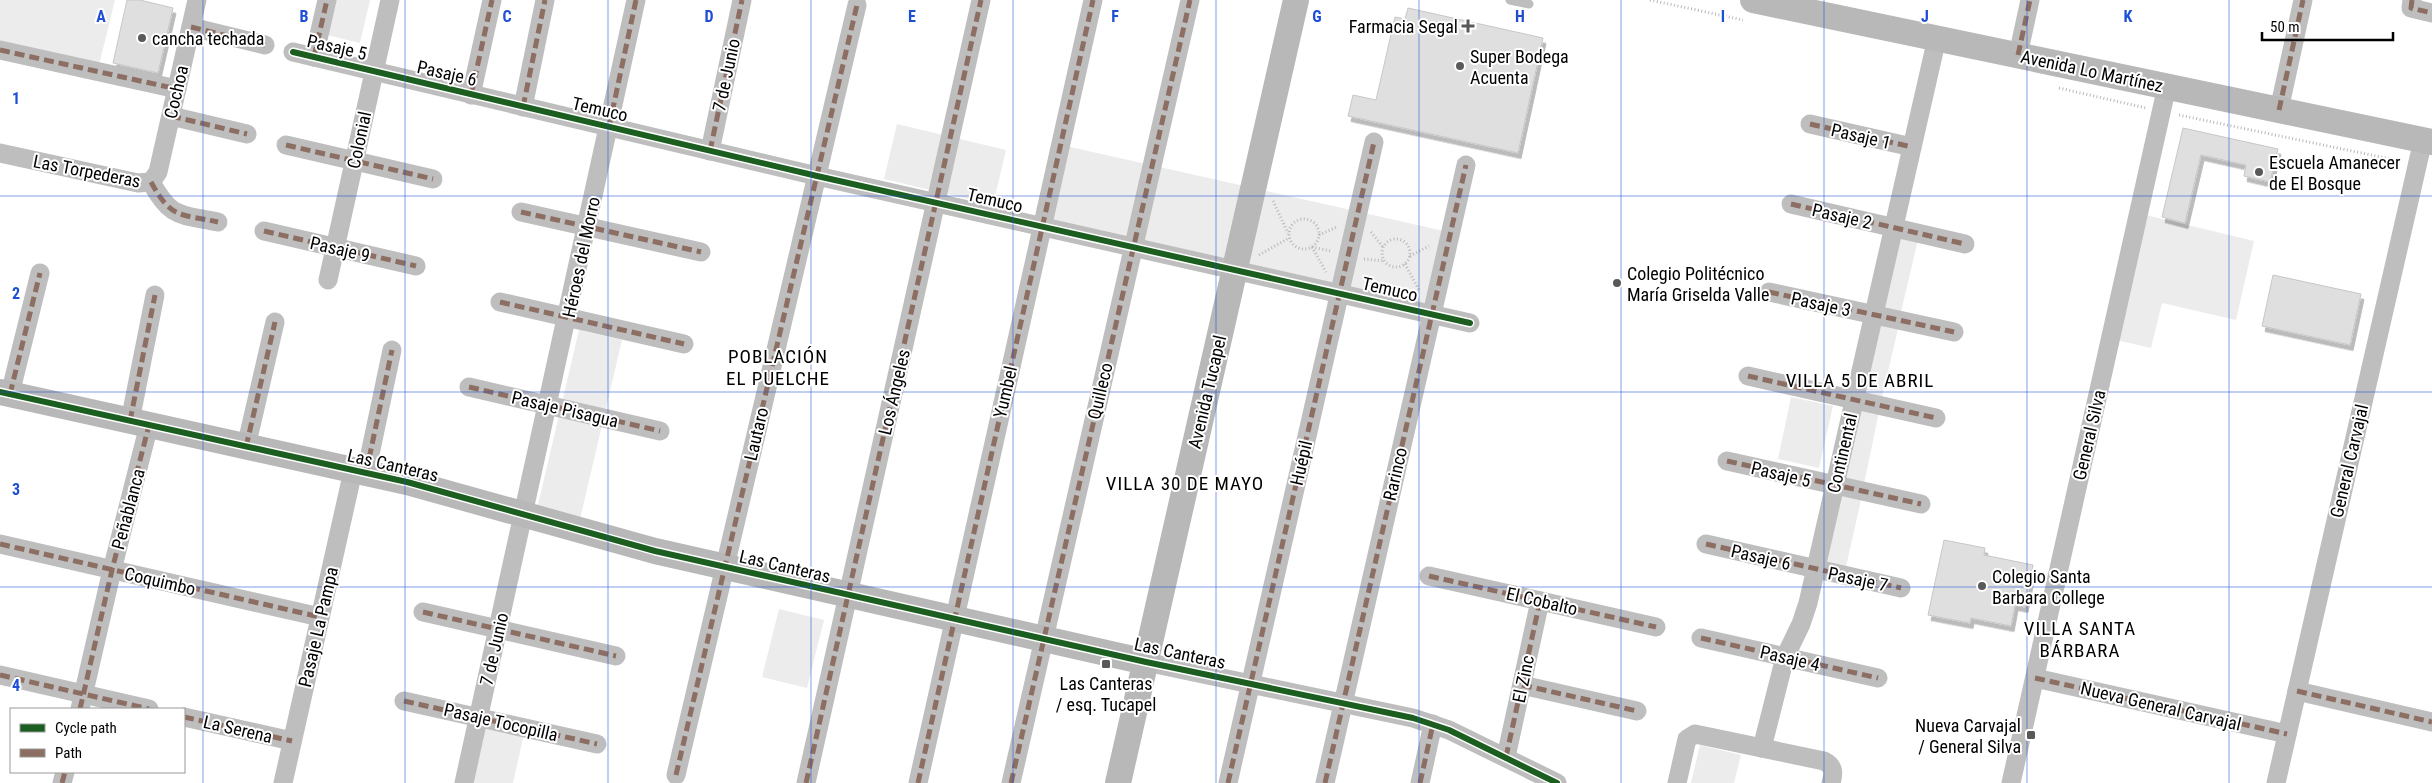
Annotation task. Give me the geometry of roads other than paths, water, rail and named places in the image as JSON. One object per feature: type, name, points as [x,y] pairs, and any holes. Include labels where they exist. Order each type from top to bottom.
[{"type":"street","name":"Cochoa","points":[[151,182],[158,172],[197,0]]},
{"type":"street","points":[[314,57],[327,0]]},
{"type":"street","name":"Colonial","points":[[328,280],[390,0]]},
{"type":"street","points":[[471,95],[492,0]]},
{"type":"street","points":[[518,106],[545,0]]},
{"type":"street","name":"Héroes del Morro","points":[[524,515],[636,0]]},
{"type":"street","name":"7 de Junio","points":[[710,150],[742,0]]},
{"type":"street","name":"Los Ángeles","points":[[806,783],[981,0]]},
{"type":"street","name":"Yumbel","points":[[918,783],[1093,0]]},
{"type":"street","name":"Quilleco","points":[[1011,783],[1190,0]]},
{"type":"street","name":"Avenida Tucapel","points":[[1118,783],[1296,0]]},
{"type":"street","points":[[2018,55],[2030,0]]},
{"type":"street","points":[[2279,110],[2303,0]]},
{"type":"street","points":[[2412,0],[2411,8],[2432,12]]},
{"type":"street","name":"Lautaro","points":[[676,775],[857,5]]},
{"type":"street","name":"Avenida Lo Martínez","points":[[1751,11],[1937,38],[2428,141]]},
{"type":"street","points":[[191,27],[266,45]]},
{"type":"street","name":"Continental","points":[[1762,748],[1785,657],[1805,613],[1816,570],[1937,38]]},
{"type":"street","points":[[0,50],[177,89]]},
{"type":"street","name":"Pasaje 5","points":[[292,52],[374,72]]},
{"type":"street","name":"Pasaje 6","points":[[374,72],[518,106]]},
{"type":"street","name":"General Silva","points":[[2011,783],[2168,86]]},
{"type":"street","name":"Temuco","points":[[518,106],[817,176],[1470,323]]},
{"type":"street","points":[[171,116],[247,134]]},
{"type":"street","name":"Pasaje 1","points":[[1810,124],[1912,147]]},
{"type":"street","name":"General Carvajal","points":[[2276,783],[2428,141]]},
{"type":"street","name":"Huépil","points":[[1228,783],[1374,142]]},
{"type":"street","points":[[286,145],[433,179]]},
{"type":"street","name":"Las Torpederas","points":[[0,153],[138,183],[151,182],[164,205],[174,212],[218,222]]},
{"type":"street","name":"Rarinco","points":[[1325,783],[1466,165]]},
{"type":"street","name":"Pasaje 2","points":[[1791,204],[1966,244]]},
{"type":"street","points":[[521,212],[701,252]]},
{"type":"street","name":"Pasaje 9","points":[[264,231],[416,266]]},
{"type":"street","points":[[5,393],[40,273]]},
{"type":"street","name":"Pasaje 3","points":[[1768,292],[1954,332]]},
{"type":"street","name":"Peñablanca","points":[[81,702],[112,570],[140,423],[155,296]]},
{"type":"street","points":[[500,302],[684,344]]},
{"type":"street","points":[[246,447],[276,322]]},
{"type":"street","name":"Pasaje La Pampa","points":[[283,783],[320,617],[392,350]]},
{"type":"street","points":[[1748,376],[1936,418]]},
{"type":"street","name":"Pasaje Pisagua","points":[[469,387],[660,431]]},
{"type":"street","name":"Las Canteras","points":[[5,393],[360,472],[622,543],[725,567],[1146,662],[1251,683],[1433,724],[1506,757],[1557,783]]},
{"type":"street","name":"Pasaje 5","points":[[1727,461],[1921,504]]},
{"type":"street","name":"7 de Junio","points":[[464,783],[524,515]]},
{"type":"street","name":"Coquimbo","points":[[0,544],[320,617]]},
{"type":"street","name":"Pasaje 6","points":[[1706,544],[1816,570]]},
{"type":"street","name":"Pasaje 7","points":[[1816,570],[1901,588]]},
{"type":"street","name":"El Cobalto","points":[[1429,576],[1656,627]]},
{"type":"street","name":"El Zinc","points":[[1506,757],[1540,601]]},
{"type":"street","points":[[423,612],[616,656]]},
{"type":"street","name":"Pasaje 4","points":[[1701,638],[1878,678]]},
{"type":"street","points":[[0,676],[81,702],[139,708]]},
{"type":"street","name":"Nueva General Carvajal","points":[[2035,678],[2287,734]]},
{"type":"street","points":[[1522,685],[1637,711]]},
{"type":"street","points":[[2297,691],[2432,722]]},
{"type":"street","name":"Pasaje Tocopilla","points":[[404,701],[597,744]]},
{"type":"street","name":"La Serena","points":[[185,717],[292,742]]},
{"type":"street","points":[[1420,783],[1433,724]]},
{"type":"street","points":[[1676,783],[1685,744],[1691,735],[1700,734],[1824,761],[1832,775]]},
{"type":"lane","points":[[1510,0],[1529,4]]},
{"type":"place","name":"Farmacia Segal","points":[[1468,26]]},
{"type":"place","name":"cancha techada","points":[[142,38]]},
{"type":"place","name":"Super Bodega Acuenta","points":[[1460,66]]},
{"type":"place","name":"Escuela Amanecer de El Bosque","points":[[2259,172]]},
{"type":"place","name":"Colegio Politécnico María Griselda Valle","points":[[1617,283]]},
{"type":"place","name":"Colegio Santa Barbara College","points":[[1982,586]]},
{"type":"place","name":"Las Canteras / esq. Tucapel","points":[[1106,664]]},
{"type":"place","name":"Nueva Carvajal / General Silva","points":[[2031,735]]},
{"type":"district","name":"POBLACIÓN EL PUELCHE","points":[[778,367]]},
{"type":"district","name":"VILLA 5 DE ABRIL","points":[[1860,380]]},
{"type":"district","name":"VILLA 30 DE MAYO","points":[[1185,483]]},
{"type":"district","name":"VILLA SANTA BÁRBARA","points":[[2080,639]]}]
